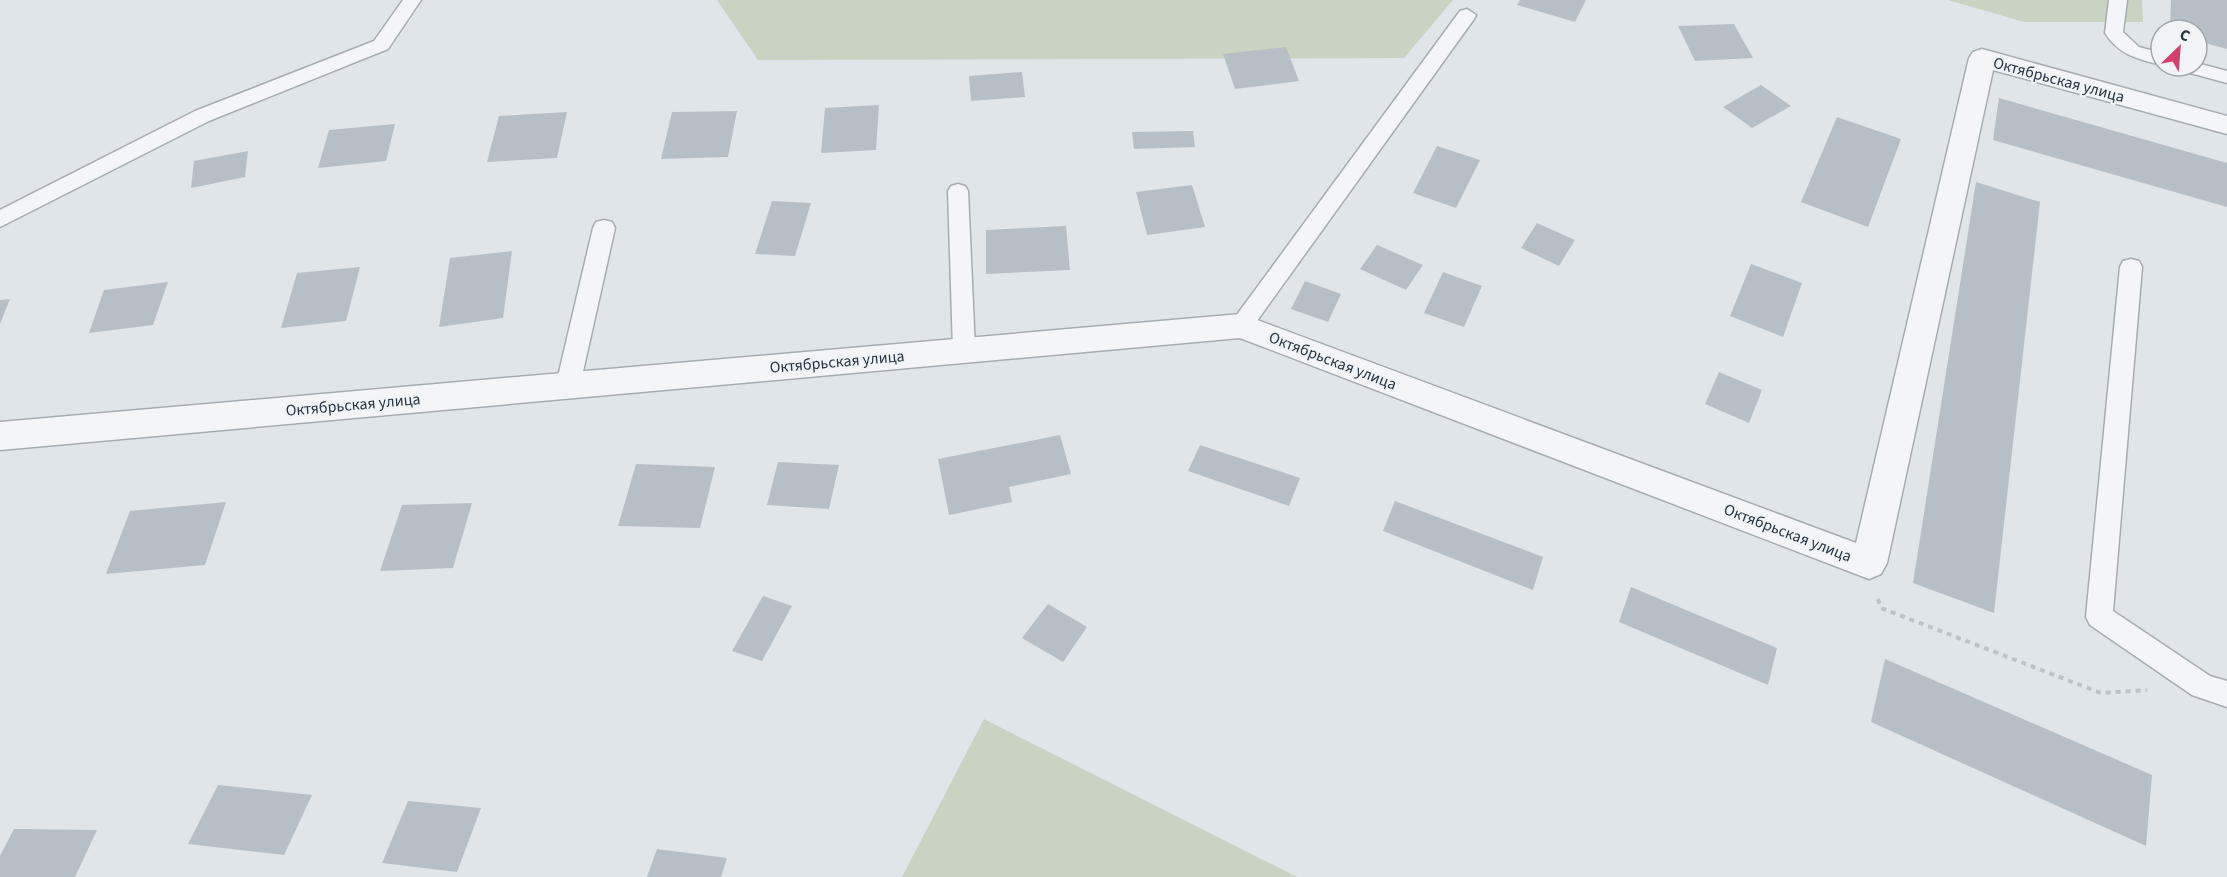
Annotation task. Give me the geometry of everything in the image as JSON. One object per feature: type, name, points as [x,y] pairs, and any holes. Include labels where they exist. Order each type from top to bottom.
[{"type":"street","name":"Октябрьская улица","points":[[0,436],[1241,326],[1869,563],[1982,58],[2227,125]]},
{"type":"lane","points":[[0,219],[202,116],[381,45],[412,0]]},
{"type":"lane","points":[[2118,0],[2114,33],[2132,51],[2149,56]]},
{"type":"lane","points":[[1241,326],[1467,15]]},
{"type":"lane","points":[[2209,72],[2227,77]]},
{"type":"lane","points":[[958,191],[964,350]]},
{"type":"lane","points":[[568,385],[604,228]]},
{"type":"lane","points":[[2132,267],[2099,617],[2202,686],[2227,694]]},
{"type":"path","points":[[1869,563],[1881,608],[2101,693],[2202,686]]},
{"type":"green space","points":[[717,0],[1453,0],[1404,58],[758,60]]},
{"type":"green space","points":[[1948,0],[2142,0],[2143,22],[2024,22]]},
{"type":"green space","points":[[984,719],[1297,877],[902,877]]},
{"type":"building","points":[[1520,0],[1586,0],[1575,22],[1517,5]]},
{"type":"building","points":[[2171,0],[2227,0],[2227,49],[2209,44],[2209,18],[2170,18]]},
{"type":"building","points":[[1734,24],[1753,58],[1695,61],[1678,26]]},
{"type":"building","points":[[1286,47],[1299,81],[1235,89],[1223,54]]},
{"type":"building","points":[[1022,72],[1025,97],[971,101],[969,76]]},
{"type":"building","points":[[1761,85],[1791,106],[1752,128],[1723,107]]},
{"type":"building","points":[[1999,98],[2227,163],[2227,207],[1993,140]]},
{"type":"building","points":[[879,105],[876,150],[821,153],[825,108]]},
{"type":"building","points":[[737,111],[728,157],[661,159],[672,112]]},
{"type":"building","points":[[567,112],[557,158],[487,162],[499,116]]},
{"type":"building","points":[[1837,117],[1901,139],[1868,227],[1801,202]]},
{"type":"building","points":[[395,124],[386,161],[318,168],[329,130]]},
{"type":"building","points":[[1193,131],[1195,147],[1134,149],[1132,132]]},
{"type":"building","points":[[1437,146],[1480,160],[1456,208],[1413,193]]},
{"type":"building","points":[[248,151],[245,177],[191,188],[194,161]]},
{"type":"building","points":[[1976,182],[2040,202],[1994,613],[1913,583]]},
{"type":"building","points":[[1192,185],[1205,227],[1147,235],[1136,192]]},
{"type":"building","points":[[772,201],[811,203],[795,256],[755,254]]},
{"type":"building","points":[[1537,223],[1575,240],[1559,266],[1521,248]]},
{"type":"building","points":[[1066,226],[1070,270],[986,274],[986,230]]},
{"type":"building","points":[[1377,245],[1423,265],[1406,290],[1360,269]]},
{"type":"building","points":[[512,251],[503,318],[439,327],[450,258]]},
{"type":"building","points":[[1751,264],[1802,283],[1783,337],[1730,316]]},
{"type":"building","points":[[360,267],[346,321],[281,328],[297,273]]},
{"type":"building","points":[[1443,272],[1482,286],[1464,327],[1424,313]]},
{"type":"building","points":[[1305,281],[1341,294],[1328,322],[1291,309]]},
{"type":"building","points":[[168,282],[153,325],[89,333],[104,290]]},
{"type":"building","points":[[10,299],[0,324],[0,300]]},
{"type":"building","points":[[1719,372],[1762,390],[1749,423],[1705,404]]},
{"type":"building","points":[[1060,435],[1071,474],[1009,487],[1012,502],[949,515],[938,459]]},
{"type":"building","points":[[1200,445],[1300,478],[1289,506],[1188,471]]},
{"type":"building","points":[[778,462],[839,465],[829,509],[767,505]]},
{"type":"building","points":[[636,464],[715,467],[700,528],[618,526]]},
{"type":"building","points":[[1395,501],[1543,557],[1533,590],[1383,531]]},
{"type":"building","points":[[226,502],[205,565],[106,574],[130,511]]},
{"type":"building","points":[[472,503],[453,568],[380,571],[402,505]]},
{"type":"building","points":[[1631,587],[1777,648],[1768,685],[1619,622]]},
{"type":"building","points":[[763,596],[792,606],[762,661],[732,651]]},
{"type":"building","points":[[1048,604],[1087,627],[1063,662],[1022,638]]},
{"type":"building","points":[[1885,659],[2152,775],[2146,846],[1871,722]]},
{"type":"building","points":[[218,785],[312,795],[284,855],[188,844]]},
{"type":"building","points":[[408,801],[481,808],[457,872],[382,863]]},
{"type":"building","points":[[14,829],[97,830],[75,877],[0,877],[0,856]]},
{"type":"building","points":[[657,849],[727,858],[721,877],[647,877]]}]
